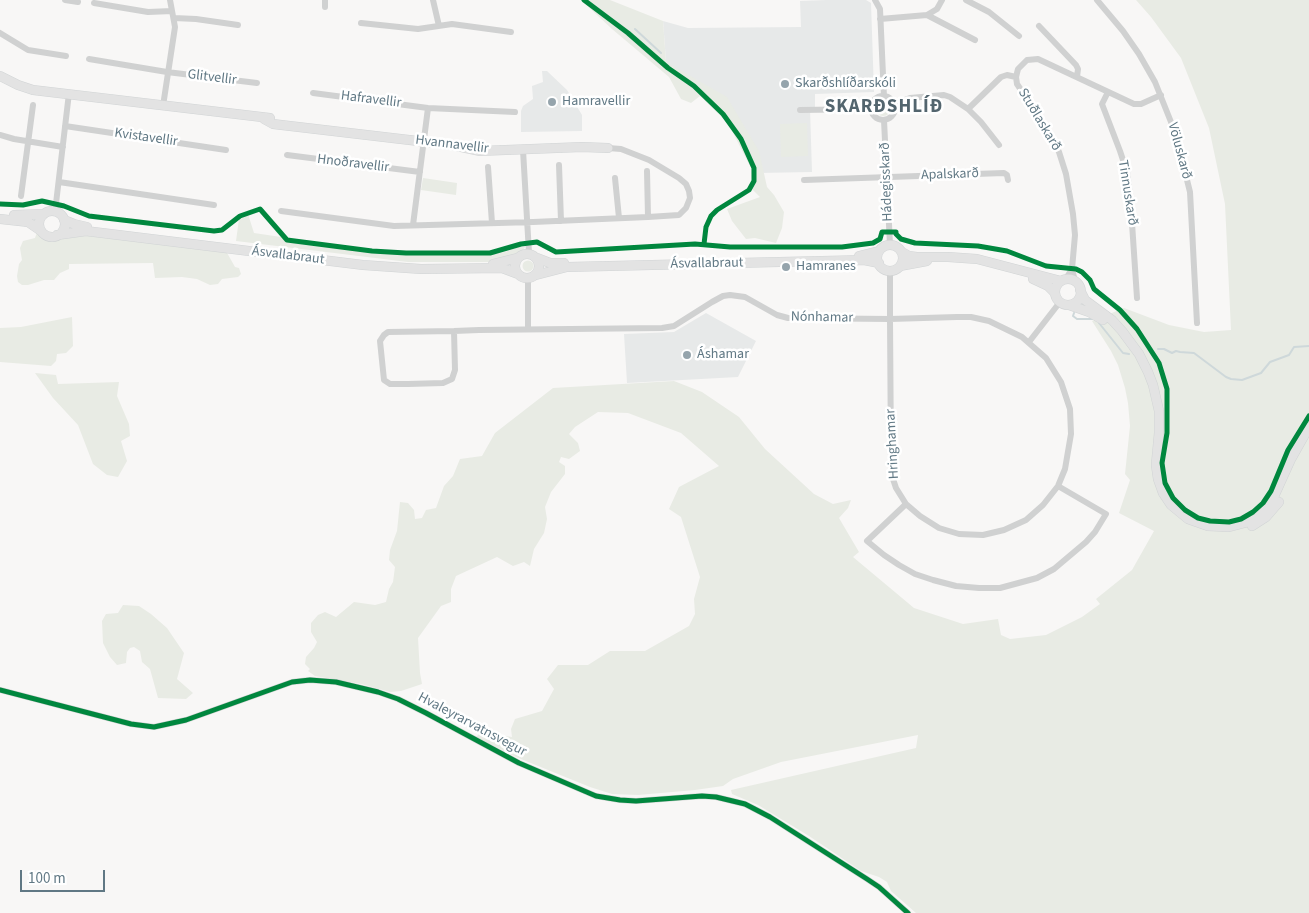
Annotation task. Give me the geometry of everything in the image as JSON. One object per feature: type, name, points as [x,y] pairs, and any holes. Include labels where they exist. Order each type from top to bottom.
[{"type":"main road","name":"Hvannavellir","points":[[0,76],[33,90],[69,93],[264,119],[273,124],[452,145],[480,151],[582,147],[611,149]]},
{"type":"main road","points":[[0,215],[56,212],[64,220],[63,230],[58,235],[49,236],[28,222],[0,219]]},
{"type":"main road","points":[[41,231],[39,224],[44,214]]},
{"type":"main road","name":"Ásvallabraut","points":[[64,220],[86,226],[380,262],[472,264],[500,263],[517,258]]},
{"type":"main road","name":"Ásvallabraut","points":[[58,235],[86,231],[363,265],[421,269],[502,268],[518,274]]},
{"type":"main road","points":[[1309,427],[1291,459],[1275,496],[1268,507],[1259,515],[1248,522],[1229,527],[1208,526],[1188,519],[1171,505],[1163,493],[1158,479],[1156,465],[1159,411],[1148,372],[1139,354],[1122,331],[1112,320],[1088,303],[1075,281],[1063,280],[977,259],[909,256],[897,246],[890,245],[879,251],[878,263],[883,268],[890,270],[900,266],[933,261],[990,266],[1048,286],[1060,302],[1100,317],[1111,326],[1122,337],[1135,357],[1147,383],[1153,413],[1150,464],[1152,479],[1162,500],[1178,518],[1190,526],[1204,531],[1228,533],[1243,530],[1263,520],[1270,514],[1278,502],[1309,438]]},
{"type":"main road","name":"Ásvallabraut","points":[[537,258],[555,263],[848,256],[879,251]]},
{"type":"main road","points":[[900,266],[903,259],[902,252]]},
{"type":"main road","points":[[528,253],[537,258],[540,268],[532,276],[518,274],[515,265],[517,258],[522,254],[528,253]]},
{"type":"main road","name":"Ásvallabraut","points":[[532,276],[566,267],[864,260],[878,263]]},
{"type":"main road","points":[[1055,293],[1056,286],[1063,280]]},
{"type":"main road","points":[[1070,305],[1079,298],[1080,290]]},
{"type":"street","points":[[65,0],[78,2]]},
{"type":"street","name":"Glitvellir","points":[[163,106],[174,37],[174,18],[170,0]]},
{"type":"street","points":[[433,0],[438,26]]},
{"type":"street","points":[[875,0],[879,6],[884,97]]},
{"type":"street","points":[[880,19],[927,15],[937,9],[942,0]]},
{"type":"street","points":[[966,0],[1000,20],[1018,36]]},
{"type":"street","name":"Völuskarð","points":[[1097,0],[1131,42],[1147,68],[1161,96],[1179,144],[1190,192],[1197,323]]},
{"type":"street","points":[[94,3],[153,13],[172,11]]},
{"type":"street","points":[[927,15],[975,40]]},
{"type":"street","points":[[174,18],[238,25]]},
{"type":"street","points":[[361,23],[418,29],[452,24],[511,32]]},
{"type":"street","points":[[1039,26],[1076,65],[1078,70],[1077,76]]},
{"type":"street","points":[[0,33],[28,50],[66,56]]},
{"type":"street","name":"Glitvellir","points":[[89,59],[167,72],[257,83]]},
{"type":"street","name":"Stuðlaskarð","points":[[1075,281],[1072,269],[1075,235],[1074,214],[1063,164],[1046,127],[1020,88],[1016,77],[1021,65],[1030,59],[1038,59],[1134,104],[1141,104],[1161,96]]},
{"type":"street","points":[[968,109],[1000,77],[1007,75],[1016,77]]},
{"type":"street","name":"Hafravellir","points":[[313,92],[428,108],[515,112]]},
{"type":"street","name":"Tinnuskarð","points":[[1108,92],[1103,101],[1103,107],[1127,172],[1130,193],[1137,298]]},
{"type":"street","points":[[56,212],[69,93]]},
{"type":"street","points":[[894,104],[910,98],[944,95],[952,98],[968,109],[999,145]]},
{"type":"street","points":[[884,97],[890,99],[894,104],[893,114],[884,120],[874,116],[872,109],[875,100],[884,97]]},
{"type":"street","points":[[21,196],[33,105]]},
{"type":"street","points":[[413,225],[428,108]]},
{"type":"street","points":[[800,110],[872,109]]},
{"type":"street","name":"Hádegisskarð","points":[[884,120],[890,245]]},
{"type":"street","name":"Kvistavellir","points":[[65,126],[226,150]]},
{"type":"street","points":[[0,135],[28,142],[63,147]]},
{"type":"street","points":[[281,211],[369,223],[413,225],[492,224],[648,217],[679,215],[686,208],[690,202],[690,194],[688,187],[679,178],[649,160],[628,151],[611,149]]},
{"type":"street","points":[[523,150],[528,253]]},
{"type":"street","name":"Hnoðravellir","points":[[287,156],[420,172]]},
{"type":"street","points":[[559,165],[561,221]]},
{"type":"street","points":[[488,167],[492,224]]},
{"type":"street","points":[[647,171],[648,217]]},
{"type":"street","name":"Apalskarð","points":[[887,178],[1004,174],[1007,175],[1008,180]]},
{"type":"street","points":[[615,178],[619,218]]},
{"type":"street","points":[[804,180],[887,178]]},
{"type":"street","points":[[59,182],[214,205]]},
{"type":"street","name":"Stuðlaskarð","points":[[1063,280],[1072,269]]},
{"type":"street","name":"Hringhamar","points":[[890,270],[890,319],[891,460],[896,488],[906,504],[920,516],[938,528],[959,534],[983,535],[1004,530],[1026,520],[1043,505],[1058,486],[1065,470],[1069,450],[1070,410],[1067,396],[1054,369],[1039,350],[999,325],[971,317],[890,319]]},
{"type":"street","points":[[454,331],[455,370],[452,379],[443,383],[408,384],[390,384],[384,380],[380,341],[388,332],[454,331],[528,330],[532,276]]},
{"type":"street","name":"Nónhamar","points":[[528,330],[662,328],[674,326],[723,296],[738,295],[777,316],[788,318],[890,319]]},
{"type":"street","points":[[1029,342],[1060,302]]},
{"type":"street","points":[[906,504],[867,541],[884,555],[915,574],[956,586],[1000,588],[1037,578],[1054,569],[1086,542],[1106,514],[1058,486]]},
{"type":"street","name":"Hvaleyrarvatnsvegur","points":[[0,690],[131,724],[154,727],[186,720],[292,682],[310,680],[330,682],[378,692],[398,699],[426,713],[519,764],[596,796],[636,801],[702,796],[716,797],[745,804],[770,817],[879,887],[908,913]]},
{"type":"shaded area","points":[[581,0],[610,0],[663,21],[666,62],[727,97],[759,151],[767,187],[784,212],[782,228],[776,243],[755,238],[746,239],[732,221],[727,209],[760,197],[749,186],[752,180],[751,168],[728,123],[700,96],[691,103],[681,99],[669,77]]},
{"type":"shaded area","name":"Skarðshlíðarskóli","points":[[866,0],[871,3],[874,92],[815,94],[815,108],[810,109],[812,172],[758,173],[739,131],[666,62],[663,21],[688,28],[801,27],[800,1]]},
{"type":"shaded area","points":[[1136,0],[1309,0],[1309,913],[916,913],[891,891],[887,882],[861,871],[758,805],[732,794],[731,790],[916,748],[918,735],[781,762],[733,779],[723,786],[638,795],[612,794],[590,787],[516,757],[476,737],[481,732],[512,737],[511,729],[515,719],[542,711],[554,689],[547,679],[558,665],[588,665],[610,651],[645,651],[689,626],[695,614],[694,599],[700,577],[681,517],[669,509],[679,487],[719,466],[681,433],[628,413],[598,412],[575,427],[569,434],[578,443],[580,451],[569,459],[561,457],[559,462],[565,466],[565,474],[551,492],[545,507],[547,519],[544,533],[534,549],[530,566],[524,562],[513,566],[497,557],[456,576],[451,589],[451,602],[441,606],[418,638],[422,684],[401,691],[390,692],[361,684],[315,676],[308,671],[310,669],[305,664],[306,657],[317,642],[311,632],[311,623],[318,615],[325,612],[336,617],[354,602],[375,605],[386,602],[393,582],[395,567],[389,560],[390,550],[397,531],[400,502],[408,503],[414,510],[415,519],[422,518],[426,510],[436,508],[444,486],[453,476],[460,459],[482,456],[495,433],[553,388],[674,381],[702,392],[739,417],[765,449],[814,494],[833,504],[851,500],[848,508],[839,518],[859,552],[853,557],[914,608],[963,624],[998,619],[1001,635],[1010,639],[1046,635],[1082,617],[1100,604],[1096,599],[1132,570],[1154,531],[1119,513],[1130,480],[1125,474],[1130,426],[1128,403],[1118,365],[1092,321],[1124,308],[1169,325],[1204,332],[1231,330],[1225,204],[1209,128],[1181,58]]},
{"type":"shaded area","name":"Hamravellir","points":[[542,71],[547,71],[567,90],[582,115],[582,131],[521,132],[521,111],[523,106],[533,99],[532,86],[543,82]]},
{"type":"shaded area","points":[[883,100],[889,102],[891,108],[889,114],[883,116],[877,114],[875,108],[877,102]]},
{"type":"shaded area","points":[[807,123],[808,156],[781,157],[780,124]]},
{"type":"shaded area","points":[[423,178],[457,183],[456,195],[421,190]]},
{"type":"shaded area","points":[[248,214],[254,233],[281,237],[288,242],[381,253],[420,255],[494,254],[526,246],[513,257],[494,262],[408,262],[236,241],[239,219]]},
{"type":"shaded area","points":[[37,232],[44,239],[51,241],[85,233],[226,251],[235,267],[239,268],[241,274],[238,277],[222,279],[218,284],[210,285],[197,279],[182,277],[155,278],[153,263],[69,264],[69,269],[60,273],[54,280],[44,280],[22,285],[18,282],[17,276],[19,264],[22,260],[20,248],[23,241],[35,238]]},
{"type":"shaded area","points":[[528,260],[534,266],[528,272],[522,266]]},
{"type":"shaded area","name":"Áshamar","points":[[706,313],[756,341],[738,377],[627,383],[624,334],[674,332]]},
{"type":"shaded area","points":[[72,317],[73,346],[66,353],[57,354],[56,361],[51,366],[0,362],[0,328],[21,327]]},
{"type":"shaded area","points":[[35,373],[56,375],[58,384],[119,382],[117,396],[129,424],[130,436],[121,441],[127,461],[118,477],[107,475],[93,464],[78,425],[53,398]]},
{"type":"shaded area","points":[[123,605],[139,606],[151,614],[167,628],[184,653],[177,679],[193,693],[186,699],[158,698],[150,669],[142,662],[140,651],[134,647],[130,648],[127,652],[126,663],[117,665],[110,657],[103,643],[102,621],[106,614],[118,613]]},
{"type":"waterway","points":[[635,29],[661,53]]},
{"type":"waterway","points":[[1074,313],[1073,316],[1077,319],[1093,319]]},
{"type":"waterway","points":[[1099,323],[1123,353],[1129,354]]},
{"type":"waterway","points":[[1158,349],[1164,349],[1172,353],[1176,351],[1194,353],[1226,377],[1242,380],[1261,373],[1270,362],[1289,355],[1294,347],[1309,346]]},
{"type":"cycle path","points":[[584,0],[628,33],[668,68],[694,86],[723,114],[741,139],[754,168],[754,181],[749,190],[717,210],[711,216],[706,227],[704,244]]},
{"type":"cycle path","points":[[0,204],[23,205],[42,201],[64,206],[89,216],[214,231],[222,230],[240,216],[260,209],[287,240],[372,251],[406,253],[490,253],[521,244],[537,242],[556,252],[695,244],[730,247],[842,247],[873,243],[880,239],[882,232],[896,232],[901,239],[915,243],[978,246],[1007,251],[1046,266],[1076,269],[1082,272],[1090,280],[1094,289],[1120,310],[1137,329],[1159,363],[1167,389],[1167,433],[1162,463],[1165,483],[1173,498],[1185,510],[1198,518],[1210,521],[1229,522],[1241,519],[1263,503],[1271,491],[1288,450],[1309,416]]},
{"type":"cycle path","points":[[0,690],[131,724],[154,727],[186,720],[292,682],[310,680],[336,682],[378,692],[398,699],[426,713],[519,763],[596,796],[636,801],[702,796],[716,797],[745,804],[770,817],[879,887],[908,913]]},
{"type":"place","name":"Skarðshlíðarskóli","points":[[785,84]]},
{"type":"place","name":"Hamravellir","points":[[552,102]]},
{"type":"place","name":"Hamranes","points":[[786,267]]},
{"type":"place","name":"Áshamar","points":[[687,355]]},
{"type":"district","name":"SKARÐSHLÍÐ","points":[[884,108]]}]
